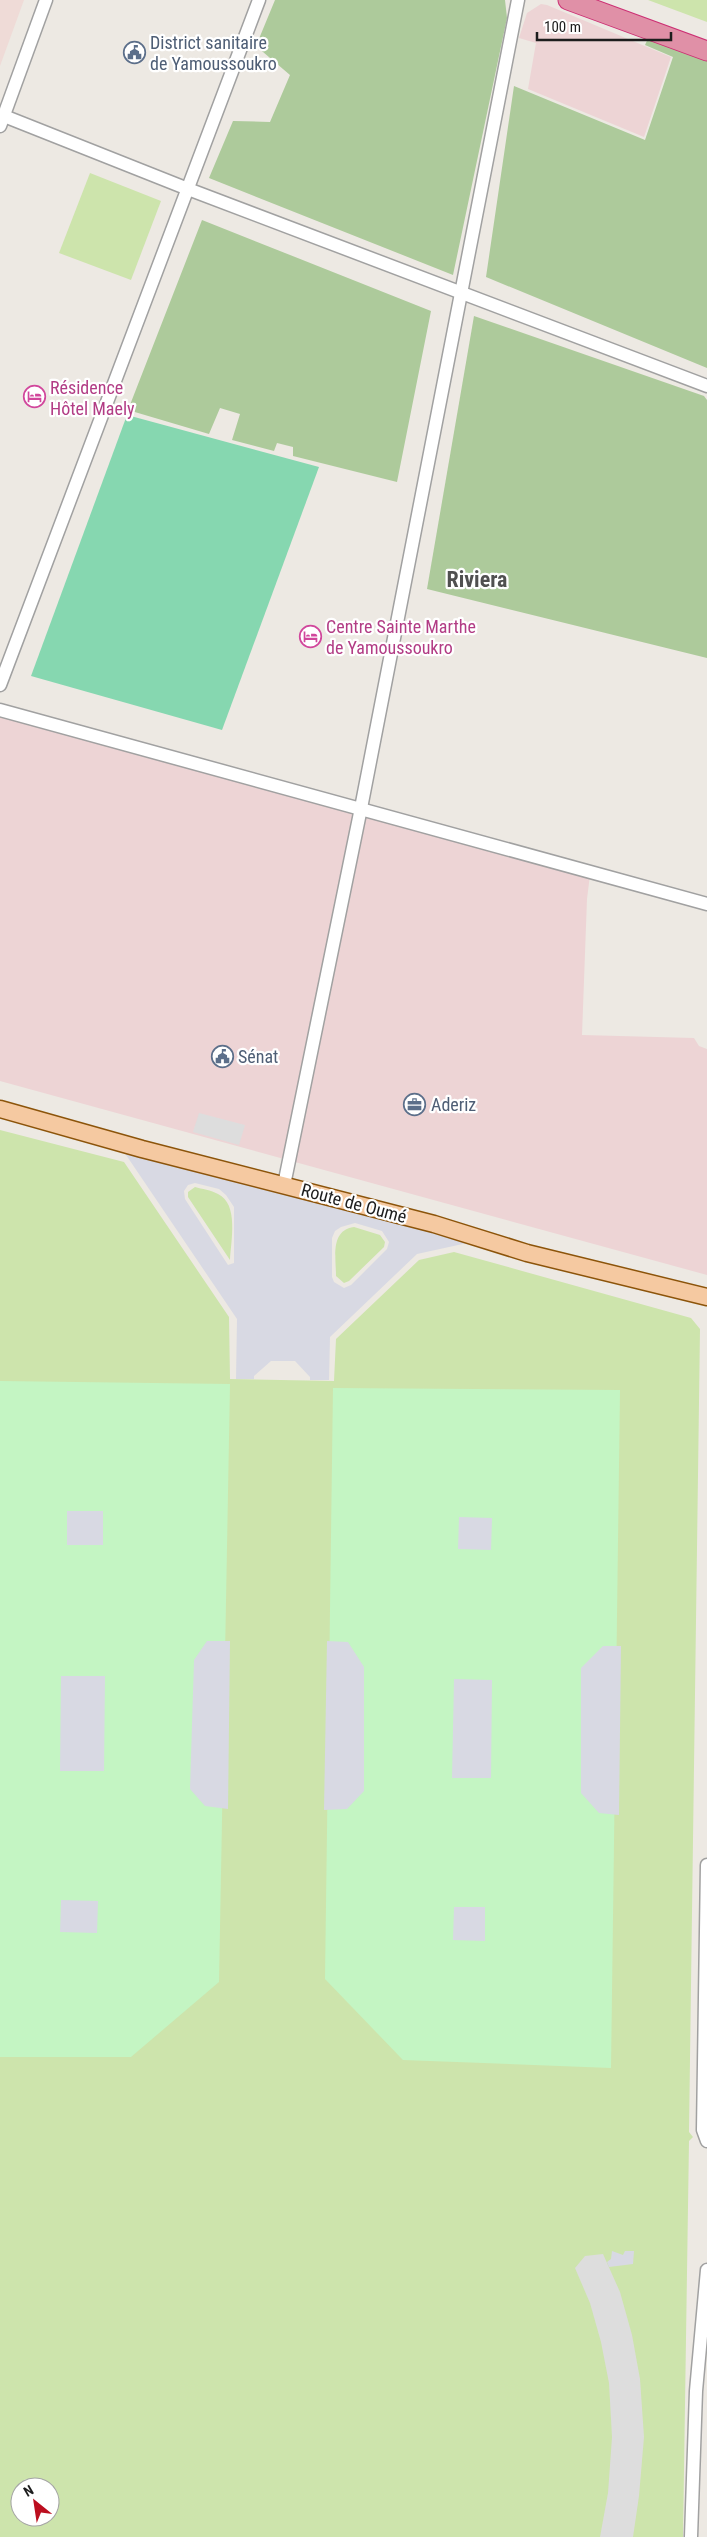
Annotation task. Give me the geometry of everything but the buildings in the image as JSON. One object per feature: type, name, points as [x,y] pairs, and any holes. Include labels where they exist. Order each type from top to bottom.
[{"type":"highway","points":[[568,0],[707,51]]},
{"type":"main road","name":"Route de Oumé","points":[[0,1108],[142,1149],[434,1224],[527,1253],[707,1297]]},
{"type":"street","points":[[46,0],[2,121],[188,189],[707,386]]},
{"type":"street","points":[[0,685],[260,0]]},
{"type":"street","points":[[284,1184],[361,808],[518,0]]},
{"type":"street","points":[[0,710],[707,904]]},
{"type":"street","points":[[707,1865],[703,2130],[707,2141]]},
{"type":"street","points":[[692,2537],[696,2391],[707,2270]]},
{"type":"shaded area","points":[[0,0],[24,0],[0,66]]},
{"type":"shaded area","points":[[541,4],[671,57],[644,137],[528,89],[536,43],[519,38],[527,13]]},
{"type":"shaded area","points":[[0,712],[590,875],[587,899],[582,1035],[694,1038],[699,1046],[707,1049],[707,1275],[0,1081]]},
{"type":"shaded area","points":[[199,1113],[245,1125],[239,1145],[193,1132]]},
{"type":"shaded area","points":[[120,1146],[481,1240],[417,1254],[330,1337],[329,1380],[310,1380],[310,1377],[295,1361],[271,1361],[254,1376],[254,1379],[236,1379],[237,1319]],"holes":[[[195,1183],[219,1189],[226,1195],[234,1207],[234,1263],[228,1265],[185,1199],[184,1191],[188,1185]],[[355,1223],[382,1231],[389,1242],[387,1249],[351,1285],[344,1288],[334,1282],[332,1277],[332,1238],[335,1231],[341,1227]]]},
{"type":"shaded area","points":[[67,1511],[103,1511],[103,1545],[67,1545]]},
{"type":"shaded area","points":[[459,1517],[492,1518],[491,1550],[458,1549]]},
{"type":"shaded area","points":[[207,1641],[230,1641],[228,1809],[205,1806],[190,1789],[194,1660]]},
{"type":"shaded area","points":[[327,1641],[348,1642],[364,1667],[364,1791],[347,1809],[324,1810]]},
{"type":"shaded area","points":[[603,1646],[621,1646],[619,1815],[599,1813],[581,1793],[581,1668]]},
{"type":"shaded area","points":[[61,1676],[105,1676],[104,1771],[60,1771]]},
{"type":"shaded area","points":[[454,1679],[492,1680],[491,1778],[452,1778]]},
{"type":"shaded area","points":[[61,1900],[98,1901],[97,1933],[60,1932]]},
{"type":"shaded area","points":[[454,1907],[485,1907],[485,1941],[453,1940]]},
{"type":"shaded area","points":[[612,2251],[623,2255],[625,2251],[634,2251],[633,2264],[609,2267],[607,2262],[611,2259]]},
{"type":"shaded area","points":[[603,2254],[620,2292],[632,2335],[640,2379],[644,2437],[633,2537],[600,2537],[608,2493],[612,2437],[609,2383],[601,2342],[590,2303],[575,2268],[585,2256]]},
{"type":"green space","points":[[275,0],[505,0],[507,18],[453,275],[209,178],[233,121],[270,122],[290,75],[256,46]]},
{"type":"green space","points":[[648,0],[707,0],[707,22]]},
{"type":"green space","points":[[651,32],[707,52],[707,368],[486,277],[514,86],[645,140],[673,57],[645,45]]},
{"type":"green space","points":[[90,173],[161,201],[131,280],[59,253]]},
{"type":"green space","points":[[202,220],[431,311],[397,482],[293,456],[293,447],[277,443],[274,451],[232,440],[240,414],[220,408],[209,434],[128,410]]},
{"type":"green space","points":[[474,316],[704,396],[707,400],[707,658],[427,589]]},
{"type":"green space","points":[[127,415],[319,467],[222,730],[31,676]]},
{"type":"green space","points":[[0,1130],[124,1162],[229,1317],[230,1379],[334,1381],[336,1339],[419,1260],[454,1252],[691,1318],[700,1329],[689,2132],[693,2137],[689,2141],[683,2537],[0,2537]]},
{"type":"green space","points":[[195,1187],[218,1194],[225,1199],[229,1206],[232,1224],[230,1260],[188,1197],[188,1192]]},
{"type":"green space","points":[[354,1227],[380,1235],[385,1242],[384,1247],[349,1281],[344,1283],[336,1276],[336,1246],[341,1233],[346,1229]]},
{"type":"green space","points":[[0,1381],[230,1384],[219,1982],[131,2057],[0,2057]]},
{"type":"green space","points":[[333,1388],[620,1390],[611,2068],[403,2060],[325,1979]]},
{"type":"place","name":"District sanitaire de Yamoussoukro","points":[[134,52]]},
{"type":"place","name":"Résidence Hôtel Maely","points":[[34,397]]},
{"type":"place","name":"Centre Sainte Marthe de Yamoussoukro","points":[[310,636]]},
{"type":"place","name":"Sénat","points":[[222,1056]]},
{"type":"place","name":"Aderiz","points":[[415,1104]]},
{"type":"district","name":"Riviera","points":[[477,579]]}]
